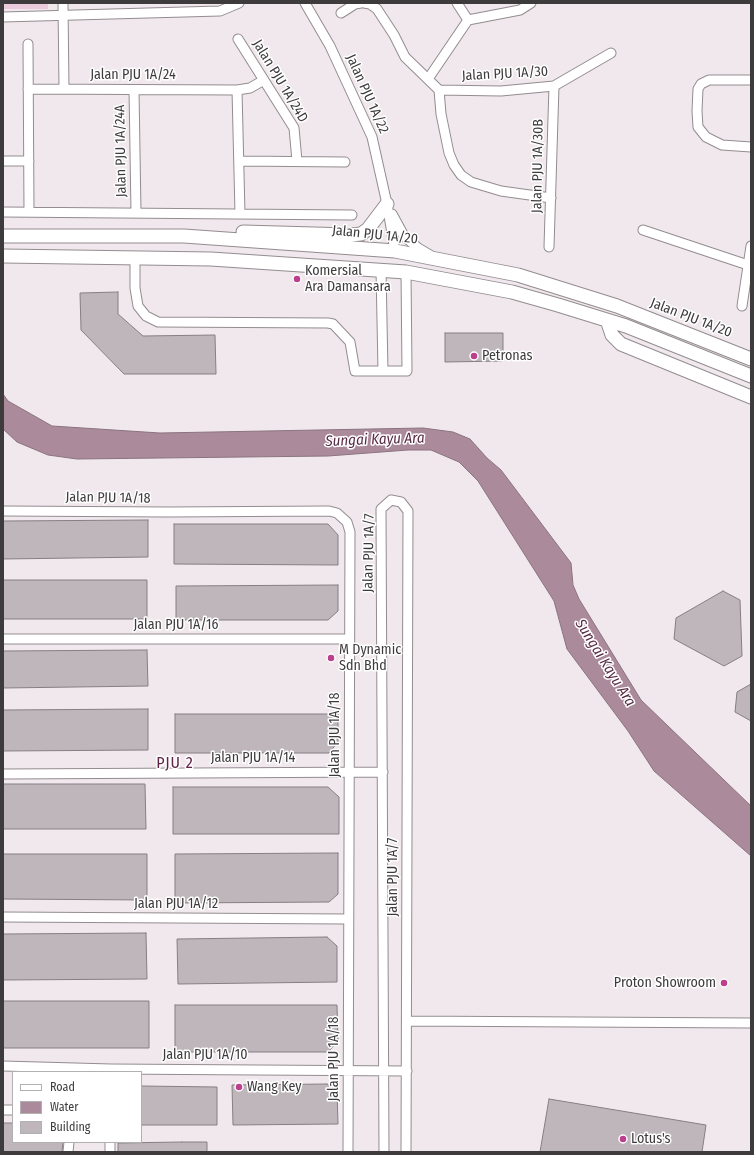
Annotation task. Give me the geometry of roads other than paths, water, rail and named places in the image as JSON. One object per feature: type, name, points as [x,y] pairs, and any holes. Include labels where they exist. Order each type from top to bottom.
[{"type":"street","points":[[63,3],[64,89]]},
{"type":"street","points":[[3,17],[220,11],[239,3]]},
{"type":"street","name":"Jalan PJU 1A/22","points":[[305,3],[330,46],[372,137],[387,204],[395,251]]},
{"type":"street","points":[[341,13],[355,4],[362,3],[370,4],[377,9],[394,35],[404,57],[439,90],[441,114],[449,154],[461,175],[471,182],[501,191],[551,198]]},
{"type":"street","points":[[457,3],[468,20]]},
{"type":"street","points":[[428,79],[468,20],[520,10],[531,3]]},
{"type":"street","name":"Jalan PJU 1A/24D","points":[[238,39],[294,128],[297,162]]},
{"type":"street","points":[[28,44],[29,212]]},
{"type":"street","name":"Jalan PJU 1A/30","points":[[439,90],[502,91],[554,86],[611,53]]},
{"type":"street","name":"Jalan PJU 1A/24","points":[[28,89],[237,90],[250,88],[264,80]]},
{"type":"street","points":[[751,80],[709,80],[701,84],[698,89],[697,111],[698,127],[706,137],[722,145],[751,147]]},
{"type":"street","name":"Jalan PJU 1A/30B","points":[[550,247],[554,86]]},
{"type":"street","name":"Jalan PJU 1A/24A","points":[[134,90],[136,213]]},
{"type":"street","points":[[237,90],[240,161],[240,214]]},
{"type":"street","points":[[3,161],[29,161]]},
{"type":"street","points":[[240,161],[345,162]]},
{"type":"street","points":[[184,236],[207,232],[361,234],[368,229],[387,204],[404,236],[418,248],[440,260]]},
{"type":"street","points":[[3,212],[352,215]]},
{"type":"street","points":[[643,230],[748,265]]},
{"type":"street","name":"Jalan PJU 1A/20","points":[[3,236],[184,236],[395,251],[518,275],[594,299],[749,358]]},
{"type":"street","points":[[742,306],[751,246]]},
{"type":"street","points":[[395,251],[405,260],[450,273],[458,280]]},
{"type":"street","points":[[3,256],[211,259],[406,272],[458,280],[512,292],[626,326],[751,376]]},
{"type":"street","points":[[136,258],[135,288],[138,306],[146,316],[158,322],[334,324],[350,342],[354,371],[407,371],[406,272]]},
{"type":"street","points":[[382,270],[383,371]]},
{"type":"street","points":[[607,320],[612,335],[621,344],[751,397]]},
{"type":"street","name":"Jalan PJU 1A/7","points":[[384,1152],[382,509],[391,500],[401,502],[408,511],[406,1152]]},
{"type":"street","name":"Jalan PJU 1A/18","points":[[3,511],[329,511],[336,513],[347,522],[350,532],[348,1152]]},
{"type":"street","name":"Jalan PJU 1A/16","points":[[3,639],[349,639]]},
{"type":"street","name":"Jalan PJU 1A/14","points":[[3,774],[383,772]]},
{"type":"street","name":"Jalan PJU 1A/12","points":[[3,917],[348,919]]},
{"type":"street","points":[[407,1021],[751,1023]]},
{"type":"street","name":"Jalan PJU 1A/10","points":[[3,1066],[111,1070],[407,1071]]},
{"type":"water","name":"Sungai Kayu Ara","points":[[3,394],[8,401],[52,426],[160,433],[423,428],[453,432],[470,439],[487,458],[501,470],[571,563],[573,585],[579,599],[641,700],[751,806],[751,856],[654,771],[628,731],[567,649],[554,601],[478,481],[459,462],[431,450],[408,450],[328,456],[77,459],[48,455],[17,442],[3,429]]},
{"type":"place","name":"Komersial Ara Damansara","points":[[297,279]]},
{"type":"place","name":"Petronas","points":[[474,356]]},
{"type":"place","name":"M Dynamic Sdn Bhd","points":[[331,658]]},
{"type":"place","name":"Proton Showroom","points":[[724,983]]},
{"type":"place","name":"Wang Key","points":[[239,1087]]},
{"type":"place","name":"Lotus's","points":[[623,1139]]},
{"type":"district","name":"PJU 2","points":[[175,764]]}]
